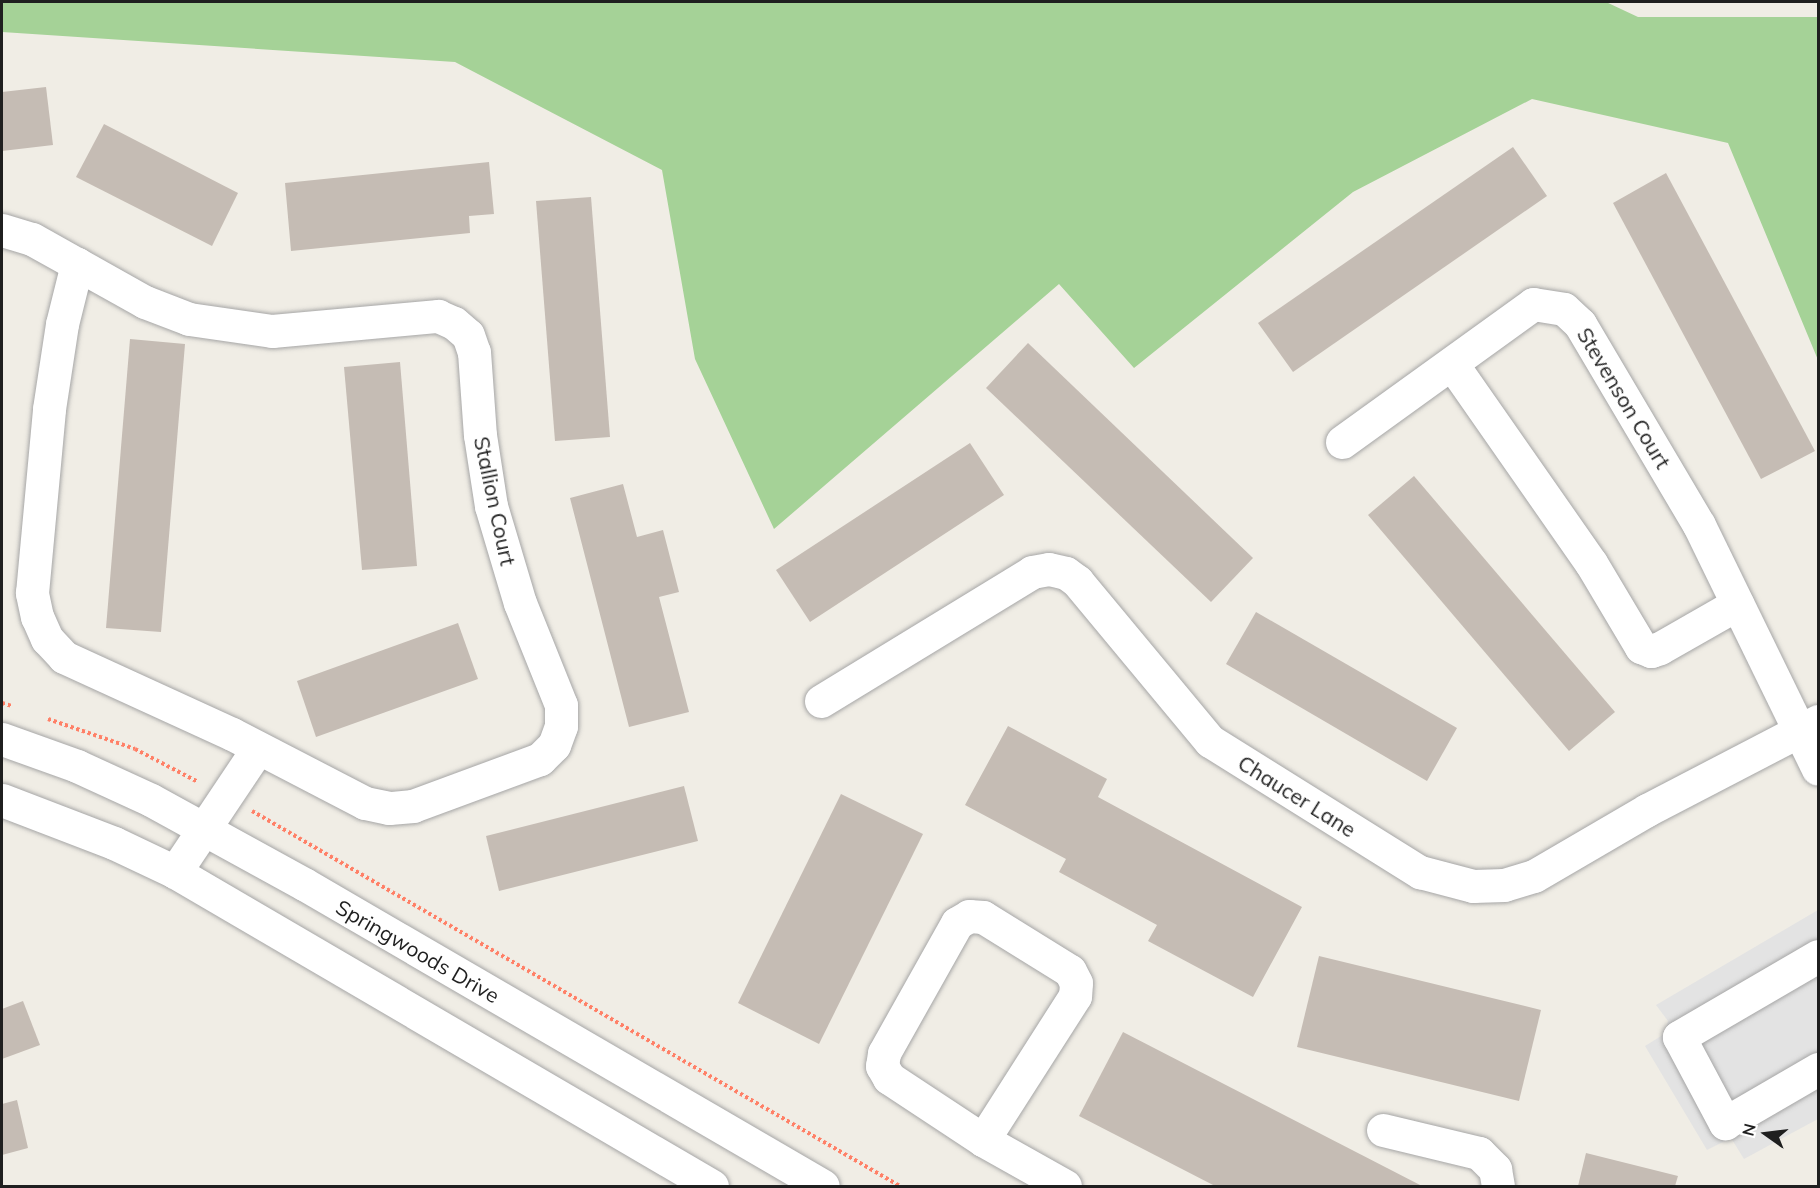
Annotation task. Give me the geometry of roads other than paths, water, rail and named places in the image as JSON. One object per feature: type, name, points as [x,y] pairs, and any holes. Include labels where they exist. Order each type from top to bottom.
[{"type":"street","name":"Stallion Court","points":[[2,230],[32,239],[77,264],[145,302],[189,319],[272,331],[438,316],[454,322],[468,335],[474,352],[480,435],[491,506],[520,603],[561,705],[561,726],[554,745],[526,768],[413,806],[389,808],[364,803],[258,747],[64,657],[47,639],[37,617],[32,593],[49,409],[62,324],[77,264]]},
{"type":"street","name":"Stevenson Court","points":[[1342,442],[1533,304],[1564,309],[1580,324],[1700,525],[1737,604],[1808,726]]},
{"type":"street","points":[[1452,364],[1591,562],[1641,647],[1651,651],[1660,648],[1737,604]]},
{"type":"street","name":"Chaucer Lane","points":[[821,701],[1032,572],[1049,569],[1066,573],[1077,581],[1210,741],[1420,872],[1473,886],[1504,885],[1534,876],[1808,726]]},
{"type":"street","points":[[1808,726],[1818,769]]},
{"type":"street","name":"Springwoods Drive","points":[[2,739],[77,766],[206,830],[823,1186]]},
{"type":"street","points":[[175,872],[206,830],[258,747]]},
{"type":"street","points":[[2,800],[114,843],[175,872],[712,1186]]},
{"type":"street","points":[[983,1140],[1075,996],[1076,982],[1071,970],[983,917],[969,916],[957,923],[884,1053],[882,1066],[889,1078],[983,1140],[1065,1186]]},
{"type":"street","points":[[1818,956],[1679,1037],[1725,1124],[1818,1069]]},
{"type":"street","points":[[1383,1130],[1479,1153],[1495,1169],[1498,1186]]}]
